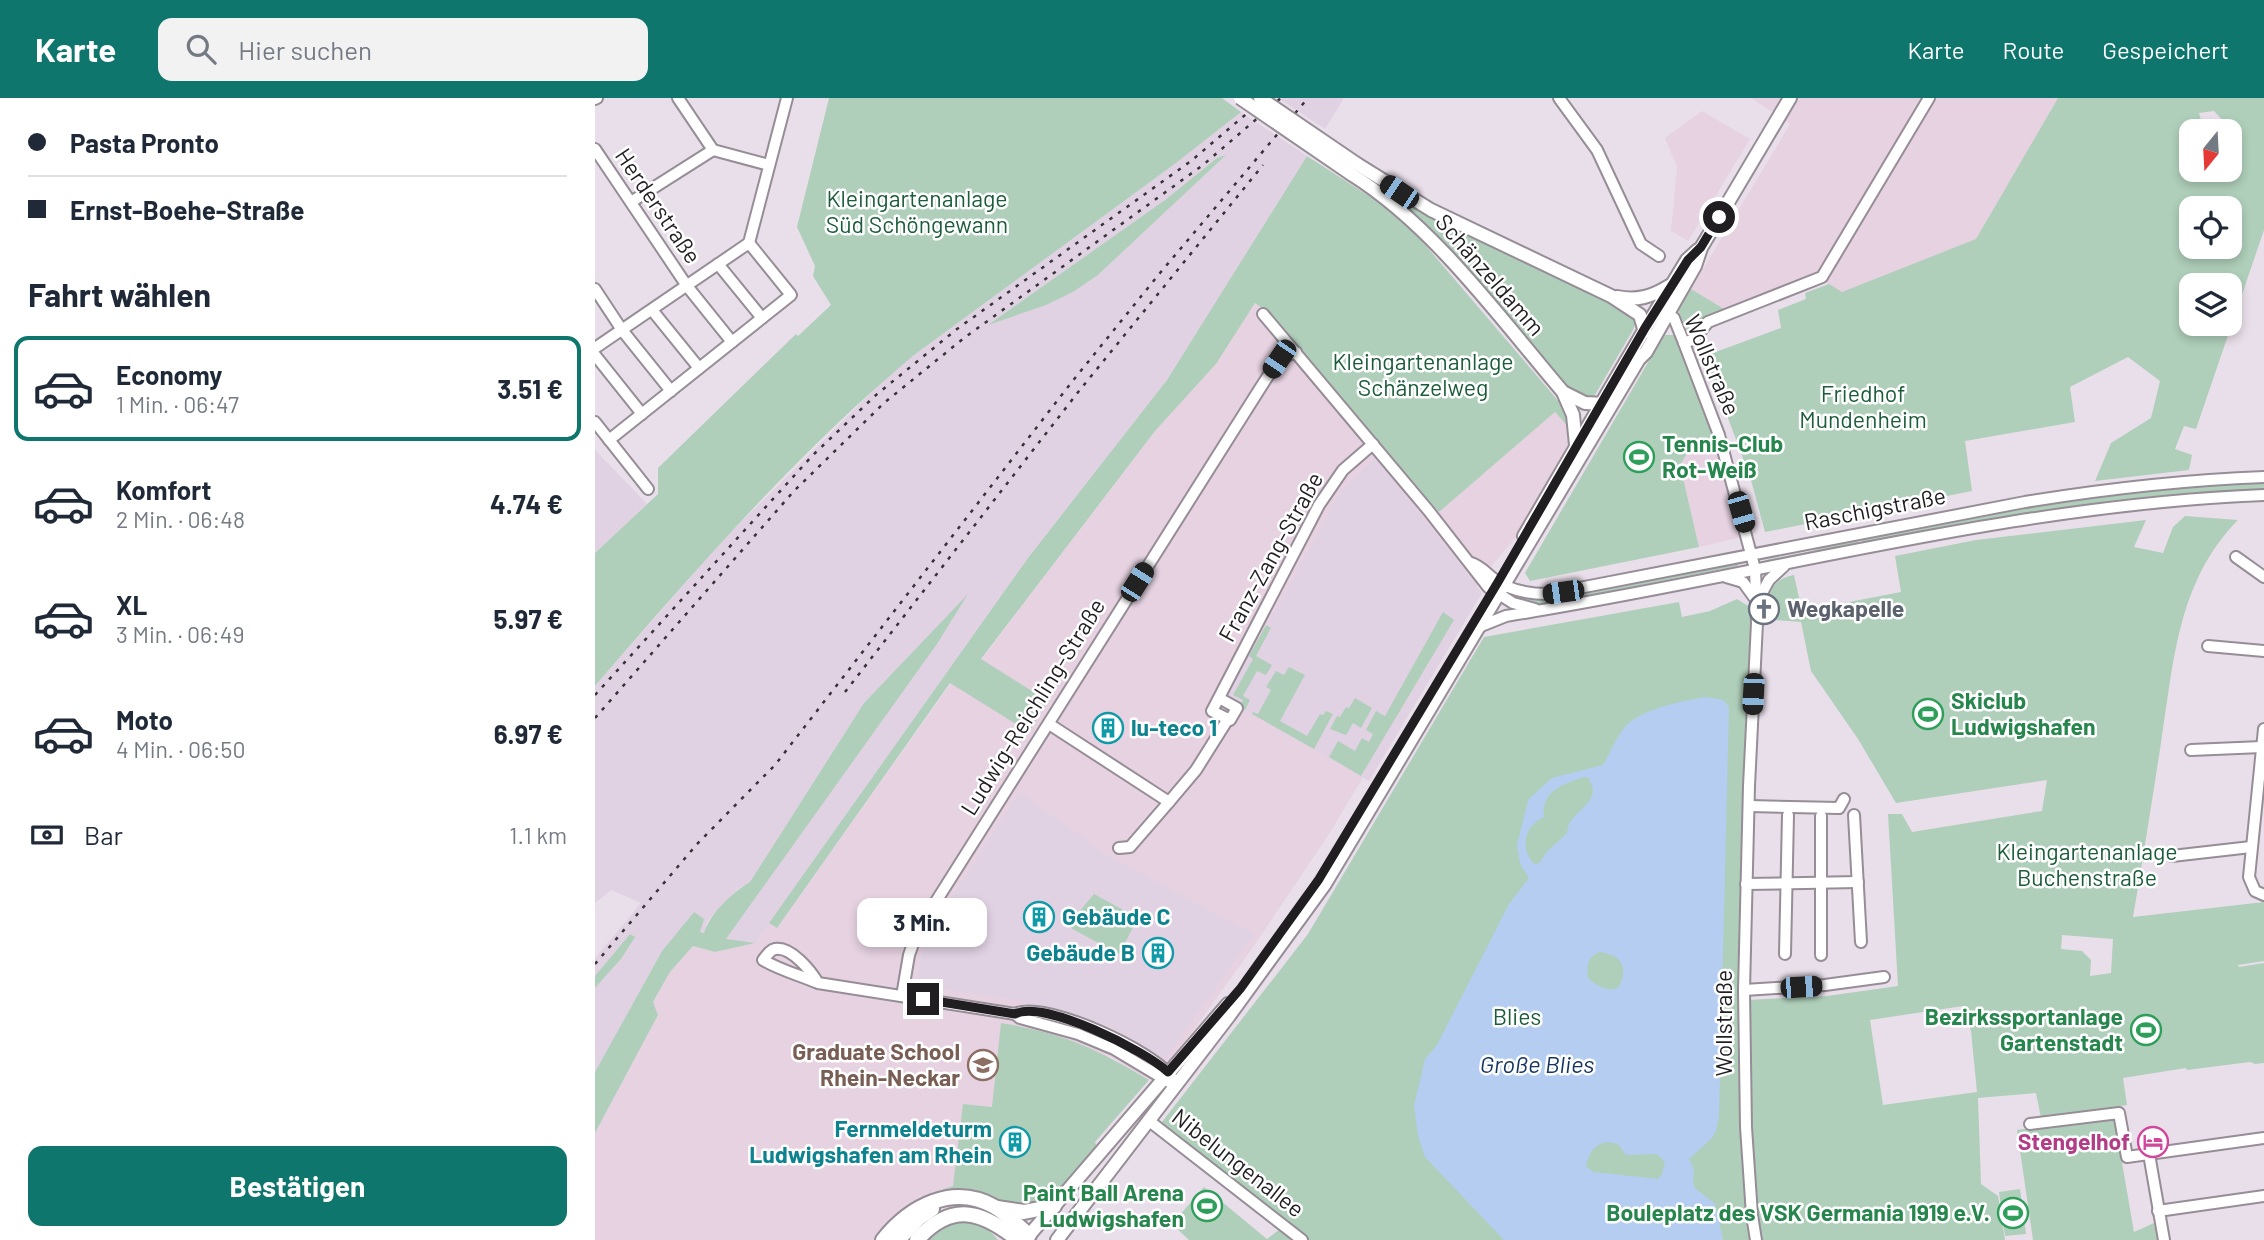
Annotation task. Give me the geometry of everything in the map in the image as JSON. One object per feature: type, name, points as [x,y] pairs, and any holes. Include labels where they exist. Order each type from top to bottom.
[{"type":"highway","points":[[898,1240],[919,1218],[949,1199]]},
{"type":"highway","points":[[883,1240],[916,1208],[930,1202],[949,1199],[972,1199],[1026,1239]]},
{"type":"highway","points":[[917,1240],[932,1226],[952,1216],[966,1214],[1002,1221],[1024,1212],[1054,1206]]},
{"type":"main road","name":"Schänzeldamm","points":[[1240,98],[1354,169],[1431,210],[1611,296],[1640,316],[1645,328]]},
{"type":"main road","name":"Schänzeldamm","points":[[1260,98],[1354,169],[1435,242],[1563,392],[1573,415],[1576,445]]},
{"type":"main road","points":[[1057,1240],[1067,1234],[1148,1120],[1298,924],[1325,884],[1481,626],[1576,445],[1646,352],[1695,266],[1701,247],[1790,98]]},
{"type":"main road","points":[[1026,1239],[1240,989],[1306,900],[1499,589],[1606,404],[1645,328],[1688,260],[1701,247]]},
{"type":"main road","name":"Schänzeldamm","points":[[1611,296],[1635,300],[1655,294],[1672,284]]},
{"type":"main road","points":[[1639,359],[1645,328]]},
{"type":"main road","name":"Schänzeldamm","points":[[1563,392],[1584,403],[1606,404]]},
{"type":"street","points":[[678,98],[713,150],[769,165]]},
{"type":"street","points":[[595,348],[749,243],[787,98]]},
{"type":"street","points":[[1559,98],[1597,150],[1641,244],[1659,256]]},
{"type":"street","points":[[1685,342],[1694,339],[1708,322],[1822,277],[1929,98]]},
{"type":"street","points":[[631,202],[713,150]]},
{"type":"street","name":"Herderstraße","points":[[596,152],[687,286],[732,342]]},
{"type":"street","points":[[609,440],[791,295],[749,243]]},
{"type":"street","points":[[718,264],[762,318]]},
{"type":"street","points":[[595,289],[622,330],[671,391]]},
{"type":"street","points":[[652,310],[699,368]]},
{"type":"street","name":"Wollstraße","points":[[1667,313],[1674,318],[1685,342],[1720,435],[1755,569],[1757,603],[1748,806],[1744,990],[1746,1126],[1756,1240]]},
{"type":"street","points":[[1263,314],[1471,563],[1479,565],[1499,589]]},
{"type":"street","name":"Ludwig-Reichling-Straße","points":[[902,996],[909,955],[918,930],[1265,379],[1279,359],[1296,352]]},
{"type":"street","points":[[595,355],[642,414]]},
{"type":"street","points":[[595,422],[648,489]]},
{"type":"street","name":"Franz-Zang-Straße","points":[[1119,848],[1130,847],[1196,770],[1228,719],[1230,720],[1237,708],[1219,698],[1325,496],[1343,470],[1373,444]]},
{"type":"street","name":"Raschigstraße","points":[[1499,589],[1548,594],[2025,502],[2105,489],[2196,480],[2264,477]]},
{"type":"street","points":[[2105,489],[2108,507]]},
{"type":"street","name":"Raschigstraße","points":[[1499,589],[1513,603],[1539,610],[1992,525],[2108,507],[2196,498],[2264,495]]},
{"type":"street","points":[[1860,533],[1863,550]]},
{"type":"street","points":[[2236,557],[2264,577]]},
{"type":"street","points":[[1757,603],[1769,580],[1790,563]]},
{"type":"street","points":[[1720,575],[1743,583],[1757,603]]},
{"type":"street","points":[[1481,626],[1506,616],[1539,610]]},
{"type":"street","points":[[2208,646],[2264,651]]},
{"type":"street","points":[[1049,724],[1169,802]]},
{"type":"street","points":[[2262,894],[2252,887],[2249,877],[2264,729]]},
{"type":"street","points":[[2190,750],[2262,747]]},
{"type":"street","points":[[1748,806],[1839,808],[1845,799]]},
{"type":"street","points":[[1785,954],[1788,815]]},
{"type":"street","points":[[1854,815],[1861,942]]},
{"type":"street","points":[[1821,816],[1821,954]]},
{"type":"street","points":[[2172,856],[2251,847]]},
{"type":"street","points":[[1746,884],[1858,882]]},
{"type":"street","points":[[818,983],[790,952],[776,948],[763,960],[776,968],[788,970],[818,983],[1015,1014],[1021,1010],[1083,1024],[1119,1040],[1176,1085]]},
{"type":"street","points":[[1744,990],[1825,985],[1884,977]]},
{"type":"street","points":[[2030,1124],[2119,1113],[2127,1157],[2264,1138]]},
{"type":"street","name":"Nibelungenallee","points":[[1148,1120],[1302,1240]]},
{"type":"street","points":[[2149,1153],[2164,1240]]},
{"type":"street","points":[[2158,1211],[2264,1196]]},
{"type":"shaded area","points":[[1278,98],[1344,98],[1325,129]]},
{"type":"shaded area","points":[[1751,98],[2058,98],[1976,239],[1842,293],[1813,275],[1724,309],[1691,289],[1790,124]]},
{"type":"shaded area","points":[[1702,111],[1750,139],[1688,241],[1671,231],[1677,167],[1665,138]]},
{"type":"shaded area","points":[[1241,112],[1307,156],[1168,379],[1028,558],[755,943],[725,940],[937,644],[965,598],[864,703],[750,882],[737,890],[708,920],[704,933],[700,932],[694,912],[662,951],[595,1072],[595,988],[621,959],[630,934],[595,976],[595,958],[641,903],[611,890],[595,903],[595,686],[723,540],[882,382],[914,355],[1176,163]],"holes":[[[1225,156],[1098,275],[1073,292],[1046,305],[991,323],[1165,200],[1217,158]]]},
{"type":"shaded area","points":[[1255,303],[1439,512],[1555,412],[1575,434],[1576,445],[1539,511],[1484,574],[1331,831],[1256,943],[1167,1067],[1149,1080],[1109,1056],[953,1186],[898,1213],[876,1240],[595,1240],[595,1133],[658,1015],[653,1003],[670,972],[693,946],[715,952],[755,943],[769,923],[777,928],[951,683],[1029,731],[1048,701],[981,660],[1155,431],[1216,364]]},
{"type":"shaded area","points":[[1715,439],[1742,537],[1699,547],[1680,465],[1690,448]]},
{"type":"shaded area","points":[[595,450],[647,504],[595,553]]},
{"type":"shaded area","points":[[1376,457],[1482,593],[1369,781],[1223,698],[1295,576],[1342,489]]},
{"type":"shaded area","points":[[1019,792],[1110,857],[1254,934],[1165,1059],[1120,1031],[1068,1012],[1015,1000],[916,985],[920,961],[930,932]]},
{"type":"green space","name":"Kleingartenanlage Süd Schöngewann","points":[[829,98],[1222,98],[1241,112],[1176,163],[914,355],[871,393],[748,514],[595,686],[595,553],[658,494],[658,468],[796,334],[798,336],[831,305],[813,276],[815,266],[797,227]]},
{"type":"green space","name":"Friedhof Mundenheim","points":[[2058,98],[2264,98],[2264,230],[2242,294],[2242,273],[2179,273],[2179,336],[2228,336],[2196,429],[2184,426],[2175,449],[2192,455],[2189,470],[2095,481],[2111,443],[2151,418],[2160,381],[2128,357],[2070,387],[2075,422],[1965,441],[1972,491],[1765,532],[1751,480],[1705,356],[1781,328],[1778,310],[1806,299],[1805,293],[1829,284],[1842,292],[1976,239]]},
{"type":"green space","points":[[1226,155],[1098,275],[1073,292],[1046,305],[988,325],[1165,200],[1217,158]]},
{"type":"green space","name":"Kleingartenanlage Schänzelweg","points":[[1307,156],[1377,201],[1415,233],[1566,410],[1572,431],[1555,412],[1439,512],[1255,303],[1216,364],[1155,431],[981,659],[1048,701],[1029,732],[950,683],[777,928],[769,923],[1028,558],[1167,380]]},
{"type":"green space","points":[[1388,193],[1625,310],[1636,322],[1592,400],[1568,392],[1410,212]]},
{"type":"green space","points":[[1691,289],[1724,309],[1706,316],[1688,332],[1678,310]]},
{"type":"green space","name":"Tennis-Club Rot-Weiß","points":[[1664,335],[1675,335],[1715,439],[1690,448],[1680,465],[1699,547],[1530,581],[1525,573]]},
{"type":"green space","points":[[2264,477],[2264,495],[2196,498],[1863,550],[1860,533],[2025,502]]},
{"type":"green space","name":"Kleingartenanlage Buchenstraße","points":[[2185,516],[2238,520],[2218,544],[2202,570],[2190,596],[2182,624],[2175,653],[2133,917],[2264,902],[2264,961],[2238,965],[2264,963],[2264,1063],[2186,1068],[2123,1078],[2127,1105],[2041,1118],[2036,1093],[1978,1098],[1981,1184],[1998,1196],[2005,1240],[1760,1240],[1749,1126],[1747,1000],[1827,996],[1898,986],[1888,814],[1902,814],[1912,832],[2042,811],[2047,780],[1896,803],[1858,739],[1811,671],[1801,622],[1761,619],[1763,603],[1769,590],[1780,580],[1794,575],[1802,611],[1901,592],[1895,556],[1976,540],[2146,520],[2134,547],[2163,553],[2173,527]],"holes":[[[2062,935],[2113,939],[2111,973],[2090,976],[2091,960],[2082,951],[2061,949]],[[1963,1006],[1971,1031],[1977,1092],[1883,1105],[1870,1020]]]},
{"type":"green space","points":[[1859,537],[1858,546],[1766,562],[1765,560],[1812,551]]},
{"type":"green space","points":[[1738,561],[1738,566],[1549,603],[1535,604],[1515,600],[1518,595],[1537,599],[1581,594]]},
{"type":"green space","points":[[968,594],[937,644],[726,939],[755,943],[715,952],[693,946],[670,972],[653,1002],[658,1015],[595,1133],[595,1072],[662,951],[694,912],[704,919],[700,932],[704,933],[711,918],[723,904],[750,882],[864,703]]},
{"type":"green space","name":"Blies","points":[[1737,599],[1753,609],[1740,990],[1740,1124],[1751,1240],[1307,1240],[1162,1122],[1308,934],[1484,637],[1679,602],[1682,617],[1710,611]]},
{"type":"green space","points":[[1443,612],[1454,620],[1361,776],[1329,757],[1338,741],[1355,751],[1362,738],[1369,742],[1373,734],[1366,730],[1376,711],[1385,716]]},
{"type":"green space","points":[[1266,625],[1271,628],[1256,656],[1272,665],[1266,675],[1257,671],[1243,696],[1250,700],[1245,710],[1240,706],[1243,700],[1233,695],[1253,659],[1249,656]]},
{"type":"green space","points":[[1289,667],[1305,675],[1280,721],[1307,736],[1320,714],[1323,715],[1326,711],[1333,714],[1314,749],[1252,714],[1258,714],[1271,690],[1266,687],[1276,671],[1284,675]]},
{"type":"green space","points":[[1355,698],[1372,708],[1361,728],[1353,723],[1346,735],[1330,729],[1337,716],[1340,717],[1346,707],[1349,708]]},
{"type":"green space","points":[[1094,894],[1138,918],[1119,954],[1067,926]]},
{"type":"green space","points":[[630,934],[635,937],[621,959],[595,988],[595,976]]},
{"type":"green space","points":[[1001,1023],[1078,1043],[1149,1080],[1095,1142],[1098,1149],[1047,1201],[1027,1207],[969,1191],[876,1240],[909,1205],[953,1186],[963,1104],[992,1107]]},
{"type":"green space","points":[[2110,1118],[2115,1122],[2134,1232],[2154,1223],[2158,1240],[2033,1240],[2017,1130]]},
{"type":"green space","name":"Paint Ball Arena Ludwigshafen","points":[[1204,1187],[1267,1239],[1280,1229],[1291,1240],[1189,1240],[1172,1224]]},
{"type":"green space","name":"Bouleplatz des VSK Germania 1919 e.V.","points":[[2020,1189],[2026,1234],[2005,1236],[1999,1192]]},
{"type":"green space","points":[[963,1221],[983,1227],[998,1240],[921,1240],[949,1223]]},
{"type":"water","name":"Große Blies","points":[[1706,697],[1723,700],[1729,707],[1719,1116],[1712,1138],[1689,1159],[1694,1169],[1695,1188],[1715,1204],[1723,1240],[1504,1240],[1425,1157],[1418,1136],[1414,1106],[1425,1059],[1437,1045],[1509,904],[1529,878],[1520,864],[1517,845],[1528,800],[1552,778],[1603,765],[1625,727],[1641,715]],"holes":[[[1584,777],[1589,778],[1593,789],[1590,800],[1572,819],[1566,834],[1540,863],[1535,864],[1526,850],[1526,838],[1536,822],[1544,817],[1546,800],[1555,790]],[[1600,952],[1618,960],[1623,968],[1619,987],[1603,988],[1588,978],[1587,970],[1593,956]],[[1607,1142],[1618,1144],[1626,1155],[1657,1154],[1665,1162],[1662,1174],[1658,1179],[1593,1172],[1586,1166],[1592,1150]]]},
{"type":"railway","points":[[595,695],[812,456],[876,395],[957,329],[1191,161],[1265,98]]},
{"type":"railway","points":[[595,718],[794,491],[884,403],[964,338],[1203,165],[1281,98]]},
{"type":"railway","points":[[595,964],[698,843],[775,765],[1071,383],[1308,98]]},
{"type":"railway","points":[[845,692],[1079,391],[1263,165]]},
{"type":"place","name":"Tennis-Club Rot-Weiß","points":[[1639,457]]},
{"type":"place","name":"Wegkapelle","points":[[1764,609]]},
{"type":"place","name":"Skiclub Ludwigshafen","points":[[1928,714]]},
{"type":"place","name":"lu-teco 1","points":[[1108,728]]},
{"type":"place","name":"Gebäude C","points":[[1039,917]]},
{"type":"place","name":"Gebäude B","points":[[1158,953]]},
{"type":"place","name":"Bezirkssportanlage Gartenstadt","points":[[2146,1030]]},
{"type":"place","name":"Graduate School Rhein-Neckar","points":[[983,1065]]},
{"type":"place","name":"Fernmeldeturm Ludwigshafen am Rhein","points":[[1015,1142]]},
{"type":"place","name":"Stengelhof","points":[[2153,1142]]},
{"type":"place","name":"Paint Ball Arena Ludwigshafen","points":[[1207,1206]]},
{"type":"place","name":"Bouleplatz des VSK Germania 1919 e.V.","points":[[2013,1213]]},
{"type":"route","points":[[923,999],[1015,1014],[1021,1010],[1083,1024],[1119,1040],[1168,1072],[1224,1009],[1306,900],[1498,582],[1645,328],[1719,217]]}]
